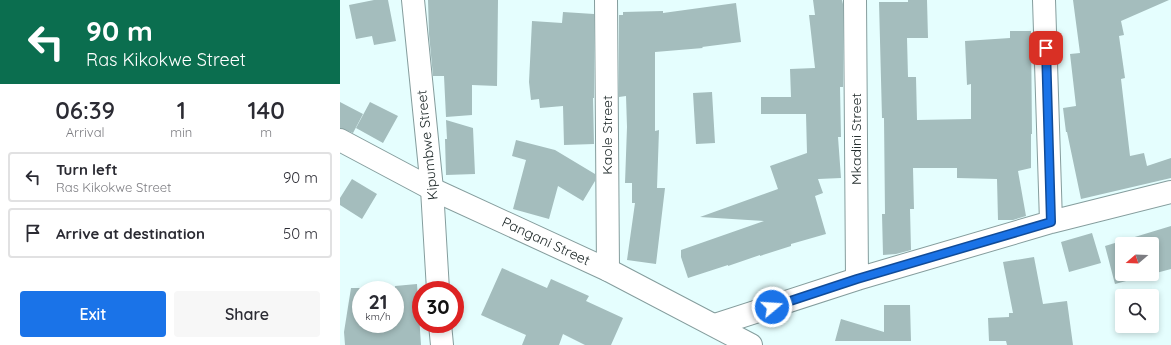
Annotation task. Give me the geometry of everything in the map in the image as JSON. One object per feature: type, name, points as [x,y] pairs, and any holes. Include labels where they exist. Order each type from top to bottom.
[{"type":"street","name":"Kipumbwe Street","points":[[413,0],[432,189],[437,281]]},
{"type":"street","name":"Kaole Street","points":[[606,0],[608,270]]},
{"type":"street","name":"Mkadini Street","points":[[855,0],[857,279]]},
{"type":"street","points":[[1044,0],[1051,222]]},
{"type":"street","name":"Pangani Street","points":[[340,140],[432,189],[608,270],[751,345]]},
{"type":"street","points":[[715,325],[857,279],[1051,222],[1171,192]]},
{"type":"street","points":[[441,333],[442,345]]},
{"type":"building","points":[[374,0],[388,0],[396,41],[374,45],[372,36],[356,39],[349,5]]},
{"type":"building","points":[[428,0],[498,0],[497,86],[472,85],[472,115],[446,117],[444,76],[433,76],[429,34]]},
{"type":"building","points":[[813,0],[842,0],[843,4],[843,87],[840,87],[841,137],[838,137],[841,178],[818,179],[823,193],[815,196],[826,234],[688,278],[681,257],[681,250],[764,221],[700,217],[778,189],[770,166],[807,153],[806,114],[761,114],[761,97],[791,97],[790,69],[815,68],[809,15],[815,15]]},
{"type":"building","points":[[908,0],[927,0],[928,38],[907,38],[908,77],[916,77],[917,120],[971,119],[971,84],[967,85],[965,41],[1010,38],[1010,31],[1031,31],[1031,168],[1018,171],[1026,216],[1013,220],[998,220],[997,179],[957,178],[957,168],[913,168],[914,209],[910,209],[911,250],[896,254],[883,255],[882,214],[885,214],[884,118],[882,118],[879,2],[908,2]]},
{"type":"building","points":[[1073,0],[1169,0],[1121,21],[1124,35],[1119,36],[1125,78],[1121,79],[1130,156],[1144,153],[1147,166],[1171,158],[1171,178],[1081,199],[1066,132],[1063,108],[1076,106],[1070,54],[1080,53]]},
{"type":"building","points":[[736,3],[741,42],[702,47],[703,48],[655,52],[655,131],[659,130],[657,188],[665,188],[656,264],[627,260],[635,203],[632,203],[632,183],[625,183],[627,127],[626,96],[619,97],[619,15],[623,15],[623,12],[663,11],[663,13]]},
{"type":"building","points":[[563,12],[594,14],[594,144],[564,145],[563,106],[540,108],[539,99],[531,100],[529,82],[532,21],[562,23]]},
{"type":"building","points":[[712,92],[715,143],[696,144],[693,93]]},
{"type":"building","points":[[340,102],[363,114],[353,133],[340,128]]},
{"type":"building","points":[[370,102],[398,116],[383,143],[356,128]]},
{"type":"building","points":[[446,120],[473,128],[475,174],[446,175]]},
{"type":"building","points":[[516,140],[555,150],[595,174],[595,181],[583,201],[558,186],[549,219],[513,209],[526,160],[512,156]]},
{"type":"building","points":[[352,179],[377,194],[362,219],[340,205],[340,198]]},
{"type":"building","points":[[1171,226],[1171,269],[1159,272],[1159,237],[1135,237]]},
{"type":"building","points":[[1092,233],[1101,263],[1069,272],[1061,242]]},
{"type":"building","points":[[1115,243],[1115,281],[1126,281],[1115,284],[1105,246]]},
{"type":"building","points":[[1034,257],[1043,304],[1067,301],[1073,345],[1007,345],[1006,341],[989,341],[988,318],[1009,317],[1009,313],[1013,313],[1003,262]]},
{"type":"building","points":[[502,268],[547,288],[551,279],[589,296],[586,301],[623,318],[611,345],[585,345],[563,334],[559,345],[522,345],[526,335],[481,315]]},
{"type":"building","points":[[412,284],[412,333],[420,333],[421,345],[345,345],[344,332],[351,288],[352,333],[404,333],[404,285]]},
{"type":"building","points":[[884,305],[910,305],[911,341],[835,341],[841,319],[884,332]]},
{"type":"route","points":[[772,307],[857,279],[1051,222],[1046,48]]}]
